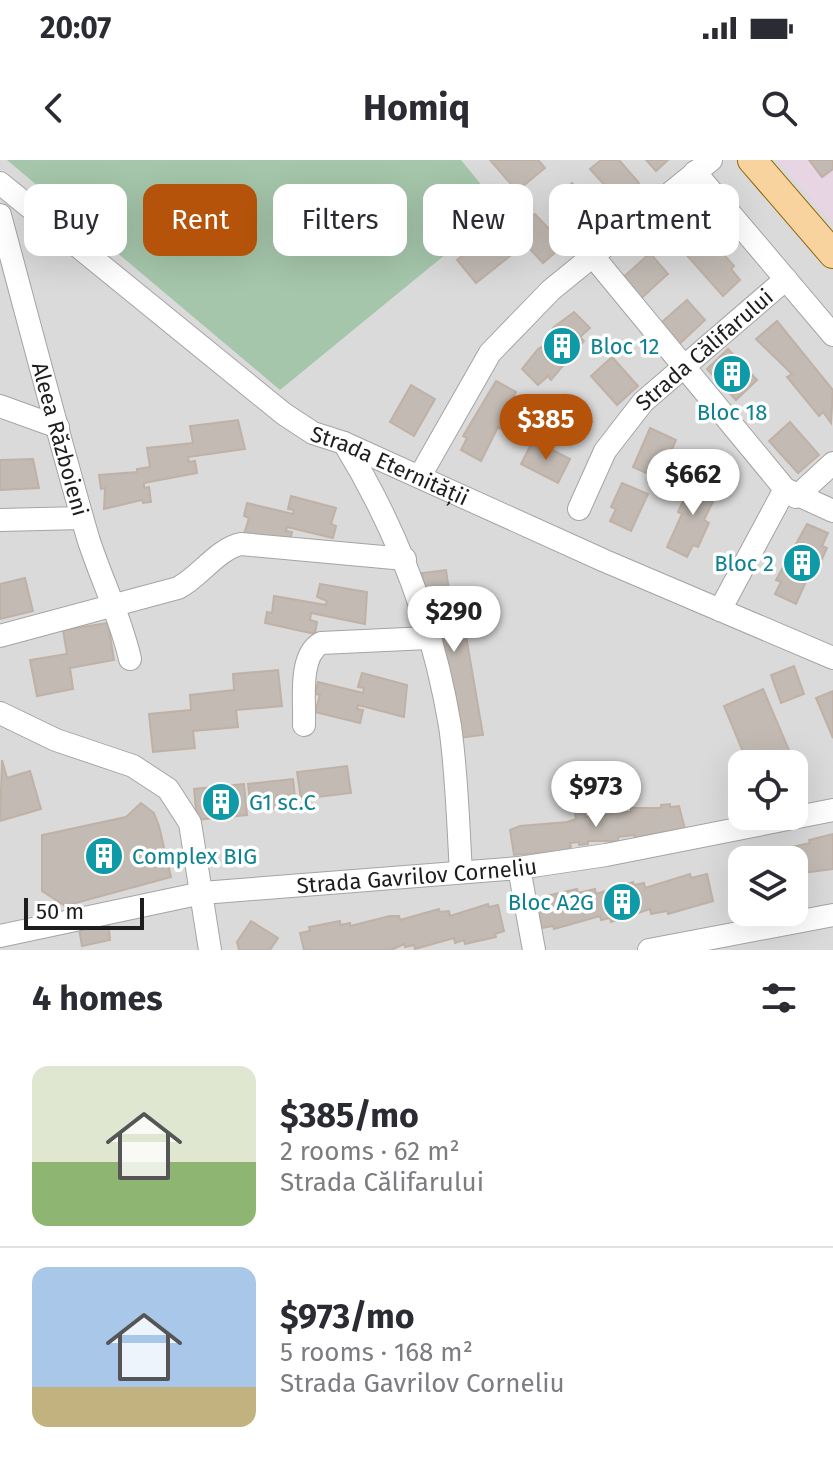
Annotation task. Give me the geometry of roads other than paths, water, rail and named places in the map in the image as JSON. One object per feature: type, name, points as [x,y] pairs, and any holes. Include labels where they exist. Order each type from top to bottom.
[{"type":"main road","points":[[752,160],[833,254]]},
{"type":"street","points":[[681,184],[703,166],[786,279],[833,335]]},
{"type":"street","name":"Strada Eternității","points":[[0,183],[284,414],[313,433],[344,443],[833,658]]},
{"type":"street","name":"Aleea Războieni","points":[[0,215],[82,518],[111,607],[123,629],[130,659]]},
{"type":"street","points":[[420,476],[490,353],[551,290],[591,256]]},
{"type":"street","points":[[593,256],[682,367],[790,493],[833,511]]},
{"type":"street","name":"Strada Călifarului","points":[[579,509],[605,451],[643,402],[786,279]]},
{"type":"street","points":[[0,406],[58,427]]},
{"type":"street","points":[[344,443],[374,492],[405,559],[428,638],[450,726],[461,872]]},
{"type":"street","points":[[720,610],[790,493],[833,463]]},
{"type":"street","points":[[0,520],[82,518]]},
{"type":"street","points":[[0,636],[178,588],[193,580],[230,547],[241,544],[405,559]]},
{"type":"street","points":[[304,725],[307,659],[313,648],[321,643],[428,638]]},
{"type":"street","points":[[6,721],[133,766],[168,789],[190,823],[210,950]]},
{"type":"street","name":"Strada Gavrilov Corneliu","points":[[0,936],[202,893],[519,868],[606,855],[833,810]]},
{"type":"street","points":[[519,868],[534,950]]},
{"type":"street","points":[[649,950],[833,915]]},
{"type":"place","name":"Bloc 12","points":[[562,346]]},
{"type":"place","name":"Bloc 18","points":[[732,374]]},
{"type":"place","name":"Bloc 2","points":[[802,563]]},
{"type":"place","name":"G1 sc.C","points":[[221,802]]},
{"type":"place","name":"Complex BIG","points":[[104,856]]},
{"type":"place","name":"Bloc A2G","points":[[622,902]]}]
